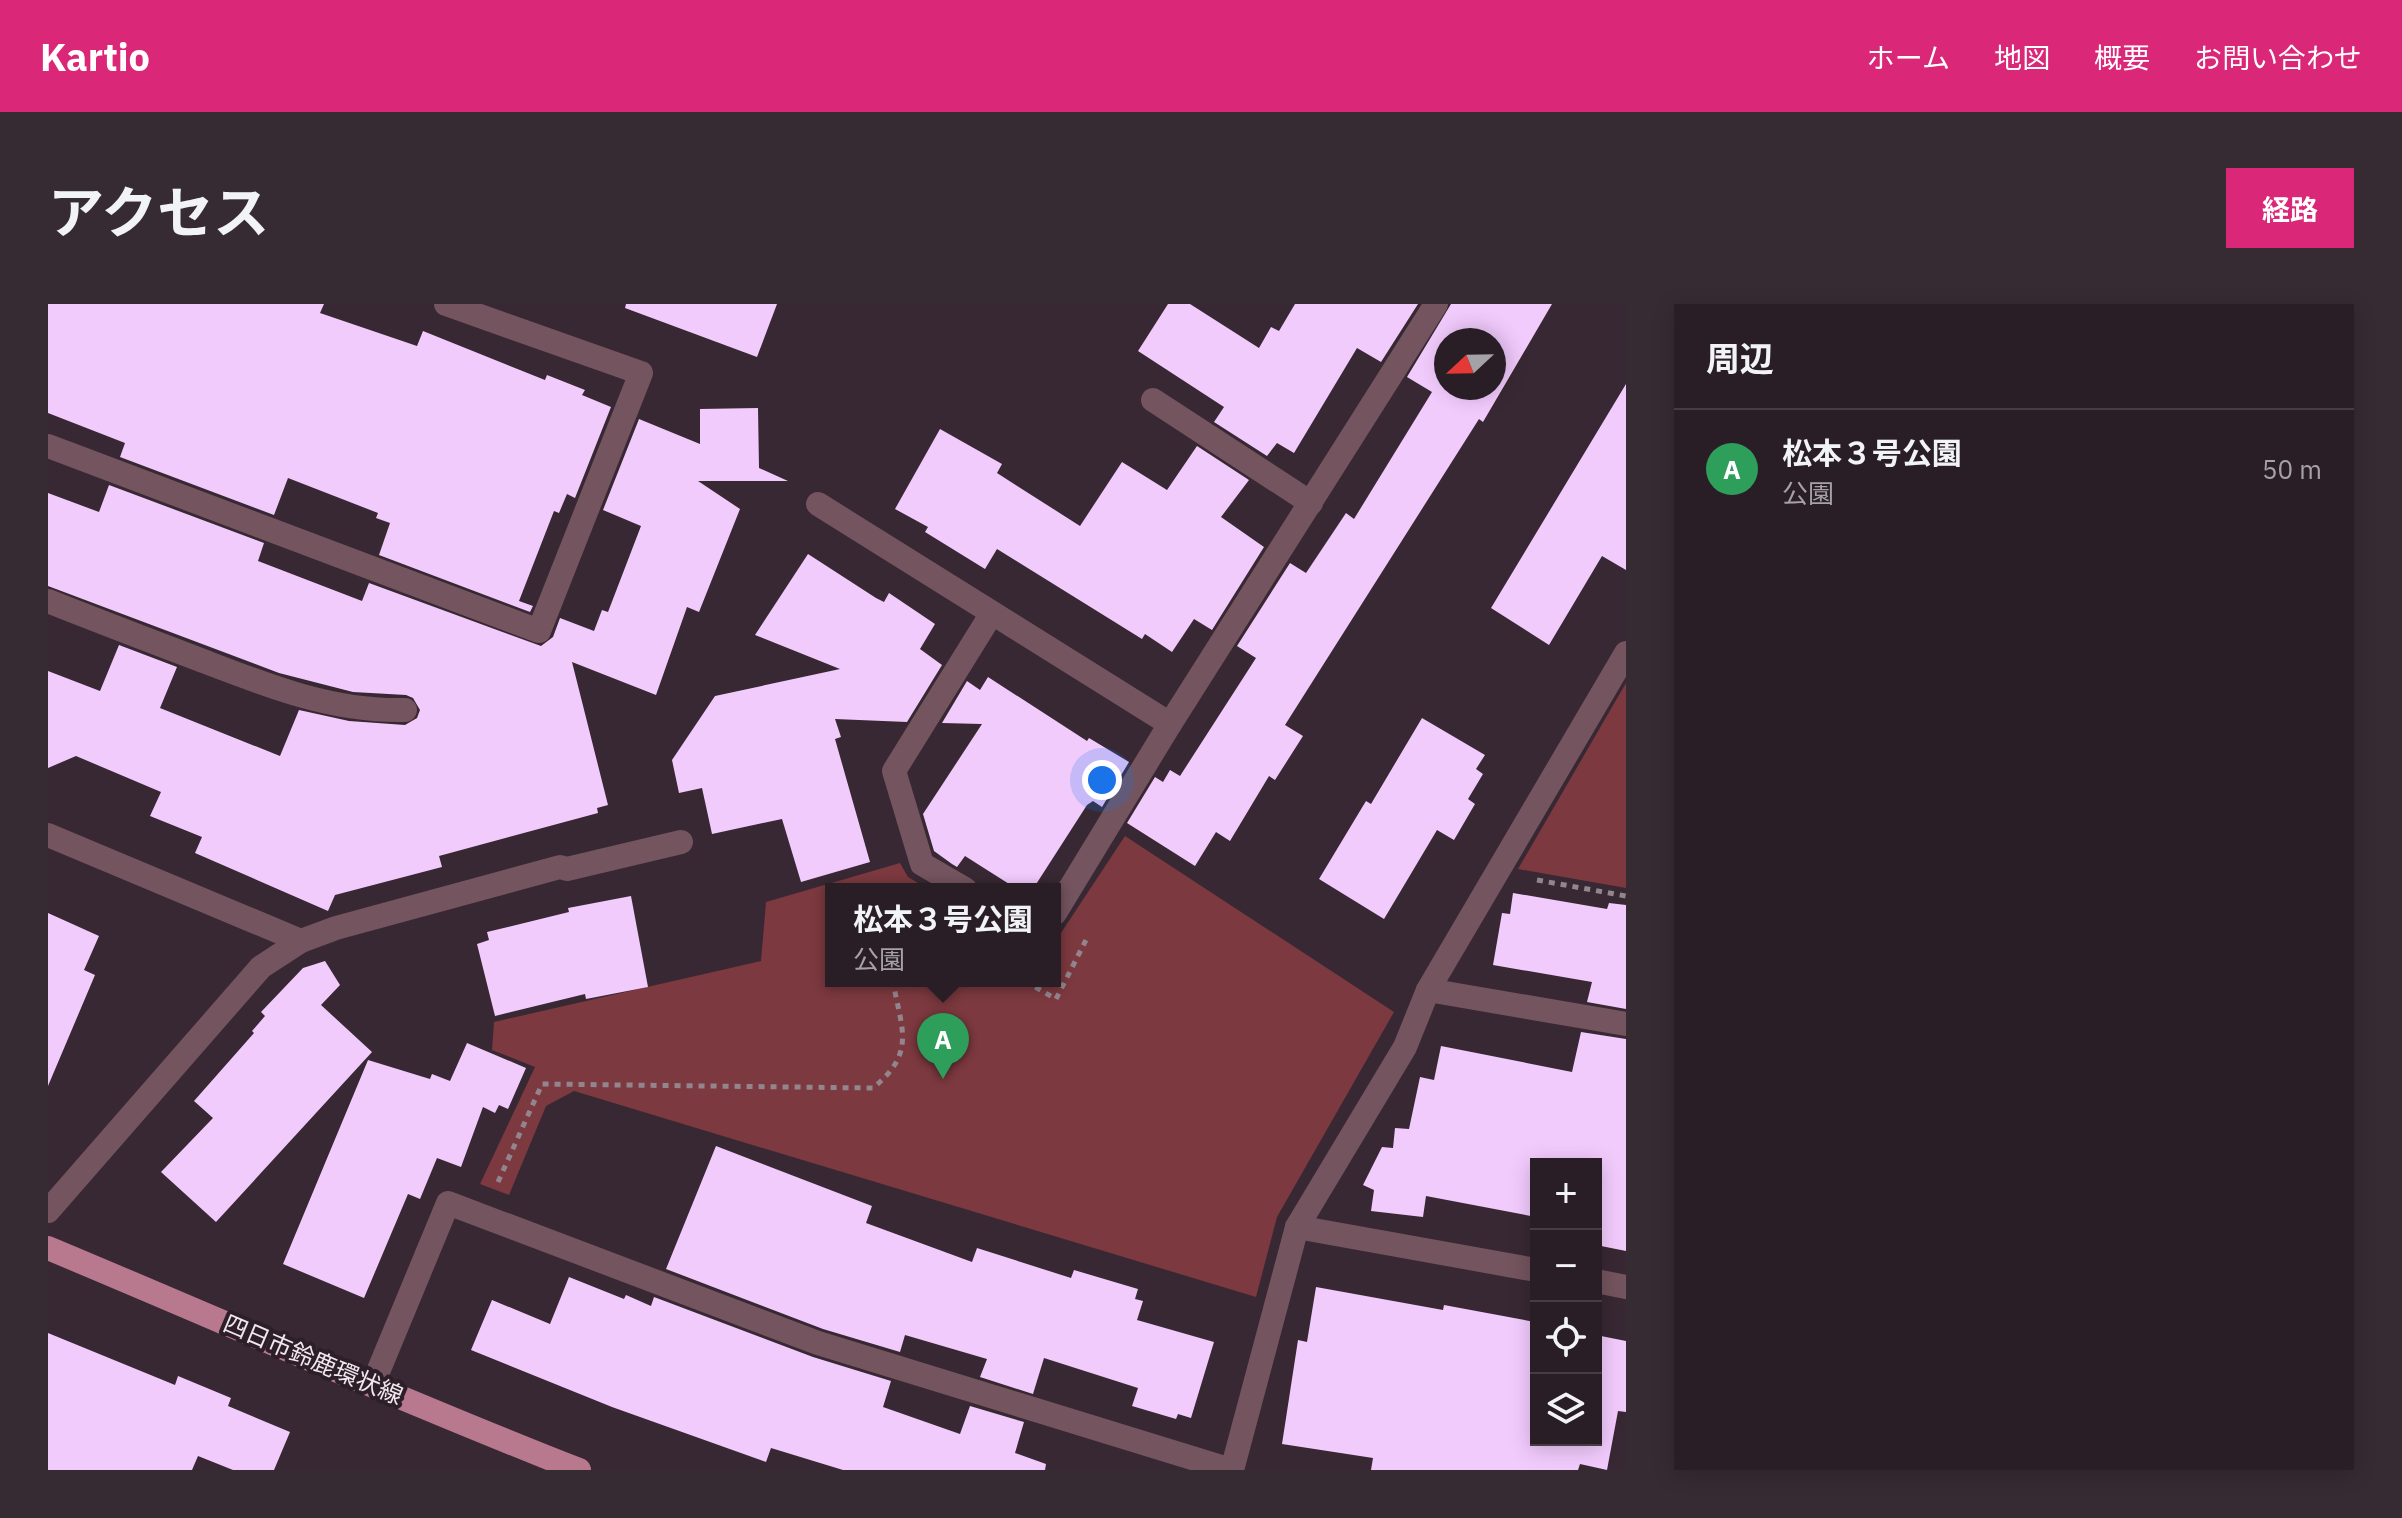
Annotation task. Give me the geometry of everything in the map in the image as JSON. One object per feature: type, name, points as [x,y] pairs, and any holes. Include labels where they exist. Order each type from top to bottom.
[{"type":"main road","name":"四日市鈴鹿環状線","points":[[48,1248],[373,1384],[444,1418],[579,1470]]},
{"type":"street","points":[[48,446],[539,631],[641,373],[446,304]]},
{"type":"street","points":[[1061,903],[1170,724],[1436,304]]},
{"type":"street","points":[[1153,400],[1311,503]]},
{"type":"street","points":[[818,504],[1170,724]]},
{"type":"street","points":[[48,601],[265,685],[325,704],[371,711],[405,710]]},
{"type":"street","points":[[955,883],[922,864],[894,771],[992,613]]},
{"type":"street","points":[[373,1384],[448,1203],[818,1343],[1232,1470],[1297,1227],[1405,1047],[1428,990],[1626,653]]},
{"type":"street","points":[[48,835],[301,941]]},
{"type":"street","points":[[48,1211],[261,967],[301,941],[560,867],[567,869],[681,842]]},
{"type":"street","points":[[1428,990],[1626,1024]]},
{"type":"street","points":[[1297,1227],[1530,1269]]},
{"type":"street","points":[[1602,1282],[1626,1287]]},
{"type":"path","points":[[1496,873],[1626,896]]},
{"type":"path","points":[[483,1216],[542,1084],[873,1088],[887,1076],[903,1054],[903,1023],[894,987]]},
{"type":"shaded area","points":[[1626,683],[1626,888],[1518,869]]},
{"type":"shaded area","points":[[1125,836],[1394,1012],[1277,1217],[1256,1297],[574,1091],[546,1106],[509,1195],[480,1184],[535,1067],[492,1050],[494,1022],[761,961],[766,902],[825,885],[825,987],[1061,987],[1061,933]]},
{"type":"shaded area","points":[[900,863],[908,877],[918,883],[831,883]]},
{"type":"building","points":[[48,304],[324,304],[320,313],[417,346],[423,331],[545,380],[547,375],[585,390],[582,395],[611,407],[575,498],[567,494],[559,513],[554,511],[519,601],[533,606],[530,612],[379,555],[390,523],[376,518],[378,513],[288,478],[274,515],[120,457],[125,443],[48,413]]},
{"type":"building","points":[[626,304],[777,304],[757,357],[625,308]]},
{"type":"building","points":[[1168,304],[1190,304],[1259,348],[1271,327],[1279,331],[1295,304],[1418,304],[1381,362],[1357,348],[1294,453],[1277,443],[1267,456],[1214,422],[1224,407],[1138,351]]},
{"type":"building","points":[[1451,304],[1552,304],[1506,383],[1506,328],[1437,328]]},
{"type":"building","points":[[1434,332],[1434,400],[1496,400],[1483,422],[1479,419],[1285,725],[1303,736],[1275,780],[1269,776],[1230,841],[1216,832],[1195,866],[1127,823],[1155,777],[1163,782],[1170,770],[1180,776],[1256,658],[1237,646],[1290,563],[1306,573],[1346,513],[1354,519],[1432,392],[1407,377]]},
{"type":"building","points":[[1626,384],[1626,570],[1602,556],[1549,645],[1491,608]]},
{"type":"building","points":[[758,408],[759,468],[788,481],[698,481],[740,509],[699,612],[687,607],[656,695],[572,662],[608,805],[597,808],[598,813],[439,856],[442,867],[335,895],[328,911],[195,853],[202,837],[150,816],[161,792],[76,756],[48,768],[48,671],[100,691],[119,645],[177,667],[160,708],[280,756],[299,710],[349,721],[405,725],[417,718],[420,710],[413,698],[406,695],[353,692],[279,673],[48,586],[48,493],[99,512],[109,485],[264,543],[258,561],[362,601],[369,583],[541,646],[553,637],[560,618],[594,631],[602,610],[608,612],[641,526],[603,510],[639,419],[700,444],[700,409]]},
{"type":"building","points":[[940,429],[1002,464],[997,473],[1080,526],[1122,462],[1167,490],[1197,446],[1249,480],[1221,517],[1264,547],[1212,630],[1194,619],[1172,652],[1145,634],[1142,639],[997,549],[985,569],[925,532],[928,527],[895,509]]},
{"type":"building","points":[[808,554],[876,598],[884,602],[889,593],[935,624],[920,649],[942,665],[907,722],[835,719],[841,737],[835,739],[870,862],[801,882],[782,819],[712,834],[702,788],[679,793],[672,760],[715,696],[840,669],[755,635]]},
{"type":"building","points":[[988,677],[1087,741],[1089,738],[1129,762],[1102,807],[1093,801],[1087,805],[1037,883],[1008,883],[965,856],[957,867],[952,864],[934,851],[923,814],[982,724],[942,723],[967,681],[980,690]]},
{"type":"building","points":[[1422,718],[1485,755],[1476,769],[1483,774],[1468,799],[1475,804],[1454,840],[1437,830],[1384,919],[1319,879],[1366,801],[1371,804]]},
{"type":"building","points":[[1513,893],[1607,909],[1609,903],[1626,905],[1626,1009],[1587,1002],[1592,982],[1493,965],[1502,913],[1510,914]]},
{"type":"building","points":[[631,896],[648,987],[586,999],[585,994],[495,1016],[477,944],[489,940],[487,932],[569,912],[568,908]]},
{"type":"building","points":[[48,913],[99,936],[84,970],[95,975],[48,1086]]},
{"type":"building","points":[[325,961],[340,985],[321,1005],[372,1052],[216,1222],[161,1172],[213,1118],[194,1101],[254,1033],[252,1031],[265,1016],[261,1012],[303,968]]},
{"type":"building","points":[[1581,1032],[1626,1039],[1626,1251],[1602,1246],[1602,1158],[1530,1158],[1530,1216],[1426,1196],[1423,1217],[1371,1211],[1374,1190],[1363,1185],[1382,1147],[1393,1148],[1395,1128],[1409,1129],[1420,1077],[1434,1080],[1441,1046],[1572,1072]]},
{"type":"building","points":[[467,1043],[526,1068],[508,1109],[499,1105],[495,1113],[483,1107],[461,1167],[437,1158],[420,1199],[408,1194],[364,1298],[283,1264],[368,1060],[430,1079],[432,1074],[450,1081]]},
{"type":"building","points":[[716,1146],[872,1206],[866,1223],[972,1262],[977,1248],[1071,1278],[1074,1270],[1138,1289],[1135,1299],[1143,1301],[1137,1320],[1214,1342],[1191,1418],[1178,1414],[1176,1419],[1132,1406],[1138,1388],[1044,1358],[1033,1394],[980,1377],[987,1359],[905,1335],[900,1352],[823,1329],[666,1269]]},
{"type":"building","points":[[569,1277],[624,1299],[626,1295],[651,1306],[654,1297],[813,1357],[891,1381],[883,1407],[960,1434],[970,1406],[1024,1422],[1015,1453],[1046,1464],[1045,1470],[843,1470],[771,1448],[766,1462],[612,1407],[471,1350],[492,1300],[550,1324]]},
{"type":"building","points":[[1316,1287],[1443,1310],[1444,1305],[1530,1321],[1530,1446],[1602,1446],[1602,1336],[1626,1341],[1626,1412],[1618,1411],[1607,1470],[1580,1464],[1578,1470],[1371,1470],[1373,1458],[1282,1444],[1298,1340],[1307,1342]]},
{"type":"building","points":[[48,1333],[175,1385],[178,1376],[231,1398],[228,1406],[290,1432],[274,1470],[233,1470],[198,1456],[192,1470],[48,1470]]},
{"type":"place","name":"松本３号公園","points":[[943,1079]]}]
